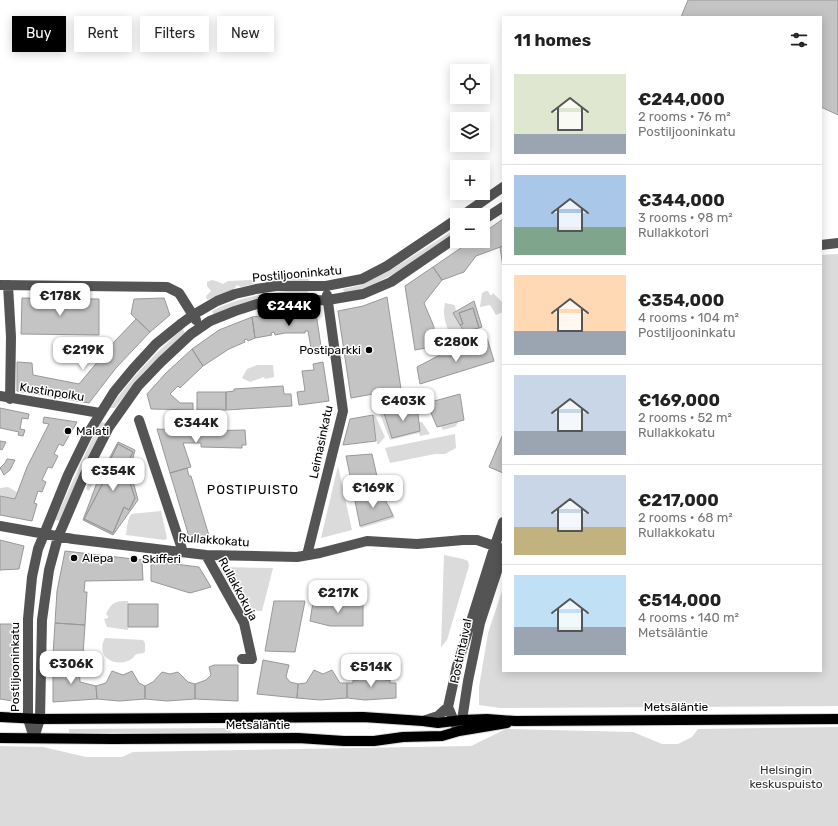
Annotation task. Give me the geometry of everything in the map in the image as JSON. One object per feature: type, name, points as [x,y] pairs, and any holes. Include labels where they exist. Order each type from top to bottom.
[{"type":"main road","name":"Metsäläntie","points":[[0,717],[40,719],[363,716],[424,720],[438,723],[458,720],[486,719],[838,719]]},
{"type":"main road","name":"Metsäläntie","points":[[0,738],[298,738],[374,741],[403,737],[442,736],[459,731],[504,724],[515,720]]},
{"type":"street","points":[[474,208],[502,189]]},
{"type":"street","points":[[490,215],[502,208]]},
{"type":"street","name":"Postiljooninkatu","points":[[34,738],[28,719],[29,603],[34,564],[43,534],[68,475],[100,413],[114,392],[156,344],[192,315],[217,301],[235,294],[256,289],[276,286],[326,286],[362,279],[375,273],[450,225]]},
{"type":"street","name":"Postiljooninkatu","points":[[34,738],[40,719],[42,620],[49,570],[58,537],[85,474],[109,427],[138,386],[161,362],[200,327],[230,313],[257,304],[283,301],[328,300],[363,294],[392,282],[450,242]]},
{"type":"street","points":[[822,245],[838,243]]},
{"type":"street","points":[[5,398],[11,337],[4,285],[161,286],[179,293],[200,327]]},
{"type":"street","name":"Leimasinkatu","points":[[307,555],[343,411],[326,286]]},
{"type":"street","name":"Kustinpolku","points":[[5,398],[100,413]]},
{"type":"street","points":[[139,420],[183,552]]},
{"type":"street","name":"Rullakkokatu","points":[[0,526],[58,537],[206,555],[277,557],[307,555],[320,553],[367,540],[417,544],[477,540],[499,547]]},
{"type":"street","name":"Postintaival","points":[[448,707],[458,666],[499,547],[501,526]]},
{"type":"street","name":"Rullakkokuja","points":[[206,555],[244,623],[247,659]]},
{"type":"street","name":"Postintaival","points":[[459,731],[458,720],[480,623],[502,556]]},
{"type":"street","points":[[424,720],[438,716],[448,707],[458,720]]},
{"type":"green space","points":[[450,232],[450,236],[404,268],[376,283],[345,294],[343,289],[361,285],[389,271]]},
{"type":"green space","points":[[838,254],[838,706],[500,708],[479,705],[479,687],[488,633],[502,591],[502,672],[822,672],[822,255]]},
{"type":"green space","points":[[266,279],[309,279],[309,282],[266,283]]},
{"type":"green space","points":[[212,280],[223,284],[228,281],[251,280],[254,281],[254,284],[241,287],[237,285],[234,289],[207,300],[206,296],[211,291],[207,286],[207,282]]},
{"type":"green space","points":[[288,291],[308,291],[308,296],[283,297],[249,302],[214,315],[212,311],[249,297]]},
{"type":"green space","points":[[488,291],[490,295],[492,295],[493,293],[502,302],[502,312],[496,315],[490,305],[480,307],[482,293]]},
{"type":"green space","points":[[445,303],[455,305],[456,311],[454,313],[464,331],[464,335],[452,337],[445,321]]},
{"type":"green space","points":[[183,329],[185,333],[146,370],[115,408],[110,408],[126,386],[144,366]]},
{"type":"green space","points":[[257,365],[273,365],[274,377],[265,379],[264,377],[250,382],[242,378],[247,369]]},
{"type":"green space","points":[[384,413],[392,438],[419,431],[419,422],[422,422],[430,434],[420,436],[419,433],[390,440],[380,414]]},
{"type":"green space","points":[[373,415],[375,415],[385,437],[379,444],[377,444]]},
{"type":"green space","points":[[457,421],[457,426],[443,430],[441,426]]},
{"type":"green space","points":[[101,422],[106,423],[60,521],[55,520],[93,437]]},
{"type":"green space","points":[[455,434],[456,448],[445,454],[435,454],[390,463],[385,448]]},
{"type":"green space","points":[[97,461],[103,464],[89,491],[86,489]]},
{"type":"green space","points":[[338,466],[352,530],[321,538]]},
{"type":"green space","points":[[8,487],[17,492],[15,499],[0,496],[0,488]]},
{"type":"green space","points":[[389,504],[395,518],[361,528],[360,526],[393,516],[388,505]]},
{"type":"green space","points":[[161,511],[167,538],[165,540],[126,535],[128,521],[131,514]]},
{"type":"green space","points":[[444,555],[468,561],[469,566],[447,640],[441,647]]},
{"type":"green space","points":[[219,567],[273,568],[262,611],[244,610]]},
{"type":"green space","points":[[120,601],[128,601],[128,630],[107,627],[104,619],[108,618],[106,614],[110,607],[114,603]]},
{"type":"green space","points":[[105,638],[143,640],[145,643],[145,652],[137,654],[124,662],[112,661],[104,655],[102,650]]},
{"type":"green space","name":"Helsingin keskuspuisto","points":[[838,727],[838,826],[0,826],[0,746],[43,747],[86,757],[122,757],[133,752],[471,746],[506,729],[633,732],[662,744],[678,744],[692,737],[698,729]]},
{"type":"green space","points":[[227,728],[233,733],[69,734],[69,729]]},
{"type":"building","points":[[688,0],[838,0],[838,115],[822,107],[822,16],[681,16]]},
{"type":"building","points":[[502,220],[502,246],[476,256],[464,272],[442,280],[433,267],[461,248],[490,248],[490,228]]},
{"type":"building","points":[[502,246],[502,260],[500,247]]},
{"type":"building","points":[[433,267],[442,280],[424,303],[434,327],[431,347],[415,350],[405,286]]},
{"type":"building","name":"Postiparkki","points":[[387,297],[401,389],[351,398],[338,311],[363,306]]},
{"type":"building","points":[[22,298],[99,299],[99,335],[21,334]]},
{"type":"building","points":[[164,298],[170,315],[150,332],[131,314],[134,299]]},
{"type":"building","points":[[474,301],[482,327],[479,328],[473,308],[459,313],[463,324],[460,325],[453,313]]},
{"type":"building","points":[[473,308],[479,328],[464,331],[460,325],[463,324],[459,313]]},
{"type":"building","points":[[279,313],[316,313],[322,353],[312,354],[308,331],[305,331],[305,333],[285,333],[275,335],[274,332],[271,333],[272,335],[255,338],[252,317]]},
{"type":"building","points":[[252,317],[255,338],[248,341],[247,339],[244,340],[245,342],[229,349],[203,366],[192,349],[219,330]]},
{"type":"building","points":[[136,319],[150,332],[116,368],[89,403],[17,391],[17,362],[32,363],[33,375],[79,384],[115,341]]},
{"type":"building","points":[[487,338],[494,361],[420,384],[417,367],[438,356],[457,356]]},
{"type":"building","points":[[192,349],[203,366],[180,388],[178,386],[170,394],[180,403],[193,403],[193,410],[151,409],[147,394],[166,373]]},
{"type":"building","points":[[323,362],[329,401],[299,405],[297,392],[305,391],[302,371],[314,370],[313,364]]},
{"type":"building","points":[[283,386],[284,394],[291,394],[292,406],[226,410],[226,392],[234,391],[234,389]]},
{"type":"building","points":[[197,392],[226,392],[226,410],[197,410]]},
{"type":"building","points":[[460,394],[464,420],[437,427],[427,403]]},
{"type":"building","points":[[417,406],[420,431],[392,438],[384,413]]},
{"type":"building","points":[[0,408],[29,414],[28,419],[22,418],[20,429],[25,430],[23,436],[18,435],[19,432],[0,428]]},
{"type":"building","points":[[373,415],[376,441],[343,445],[350,419]]},
{"type":"building","points":[[44,417],[77,422],[63,446],[59,444],[54,454],[58,456],[52,468],[48,467],[42,480],[46,482],[42,492],[38,491],[34,503],[37,504],[32,521],[0,515],[0,496],[15,499],[27,467],[49,424],[43,423]]},
{"type":"building","points":[[157,429],[201,431],[245,430],[246,445],[242,445],[242,448],[201,447],[201,443],[183,443],[191,467],[170,473]]},
{"type":"building","points":[[502,436],[502,473],[489,467]]},
{"type":"building","points":[[0,441],[6,442],[2,450],[0,449]]},
{"type":"building","points":[[118,442],[135,450],[130,470],[138,500],[113,535],[83,520],[98,480]],"holes":[[[118,444],[133,452],[125,468],[135,498],[129,510],[124,507],[113,533],[84,519],[103,483],[100,481]]]},
{"type":"building","points":[[118,444],[133,452],[125,468],[135,498],[129,510],[124,507],[113,533],[84,519],[103,483],[100,481]]},
{"type":"building","points":[[372,454],[378,481],[353,490],[346,456]]},
{"type":"building","points":[[7,459],[15,460],[10,470],[4,475],[0,468]]},
{"type":"building","points":[[187,468],[189,476],[191,476],[210,539],[207,540],[208,543],[195,543],[194,539],[190,540],[170,473]]},
{"type":"building","points":[[382,493],[393,516],[360,526],[355,501]]},
{"type":"building","points":[[0,540],[24,546],[19,569],[0,570]]},
{"type":"building","points":[[65,551],[142,560],[143,580],[85,581],[84,592],[87,592],[85,625],[55,623],[57,591]]},
{"type":"building","points":[[151,561],[199,567],[211,587],[190,593],[151,581]]},
{"type":"building","points":[[274,601],[305,601],[295,652],[265,651]]},
{"type":"building","points":[[313,602],[363,603],[363,626],[330,626],[310,621]]},
{"type":"building","points":[[128,604],[158,604],[158,627],[128,627]]},
{"type":"building","points":[[55,623],[85,625],[83,655],[53,655]]},
{"type":"building","points":[[0,624],[13,624],[13,701],[0,699]]},
{"type":"building","points":[[263,660],[289,665],[286,677],[290,682],[298,684],[297,698],[257,694]]},
{"type":"building","points":[[214,665],[238,665],[238,701],[195,699],[195,684],[206,680],[211,675],[209,667]]},
{"type":"building","points":[[53,666],[79,666],[80,682],[96,686],[97,699],[53,702]]},
{"type":"building","points":[[314,670],[323,674],[332,670],[340,683],[347,683],[347,698],[320,700],[297,698],[298,684],[306,683]]},
{"type":"building","points":[[112,671],[123,675],[132,671],[139,683],[145,686],[145,699],[119,701],[97,699],[96,686],[106,683]]},
{"type":"building","points":[[162,672],[170,674],[178,672],[188,682],[195,684],[195,699],[167,701],[145,699],[145,686],[153,682]]},
{"type":"building","points":[[362,672],[381,672],[381,678],[390,680],[390,683],[396,683],[396,698],[365,700],[347,698],[347,683],[353,683],[353,680],[358,680],[358,677],[362,677]]},
{"type":"place","name":"Postiparkki","points":[[369,350]]},
{"type":"place","name":"Malati","points":[[68,431]]},
{"type":"place","name":"Alepa","points":[[74,558]]},
{"type":"place","name":"Skifferi","points":[[134,559]]},
{"type":"district","name":"POSTIPUISTO","points":[[253,489]]}]
